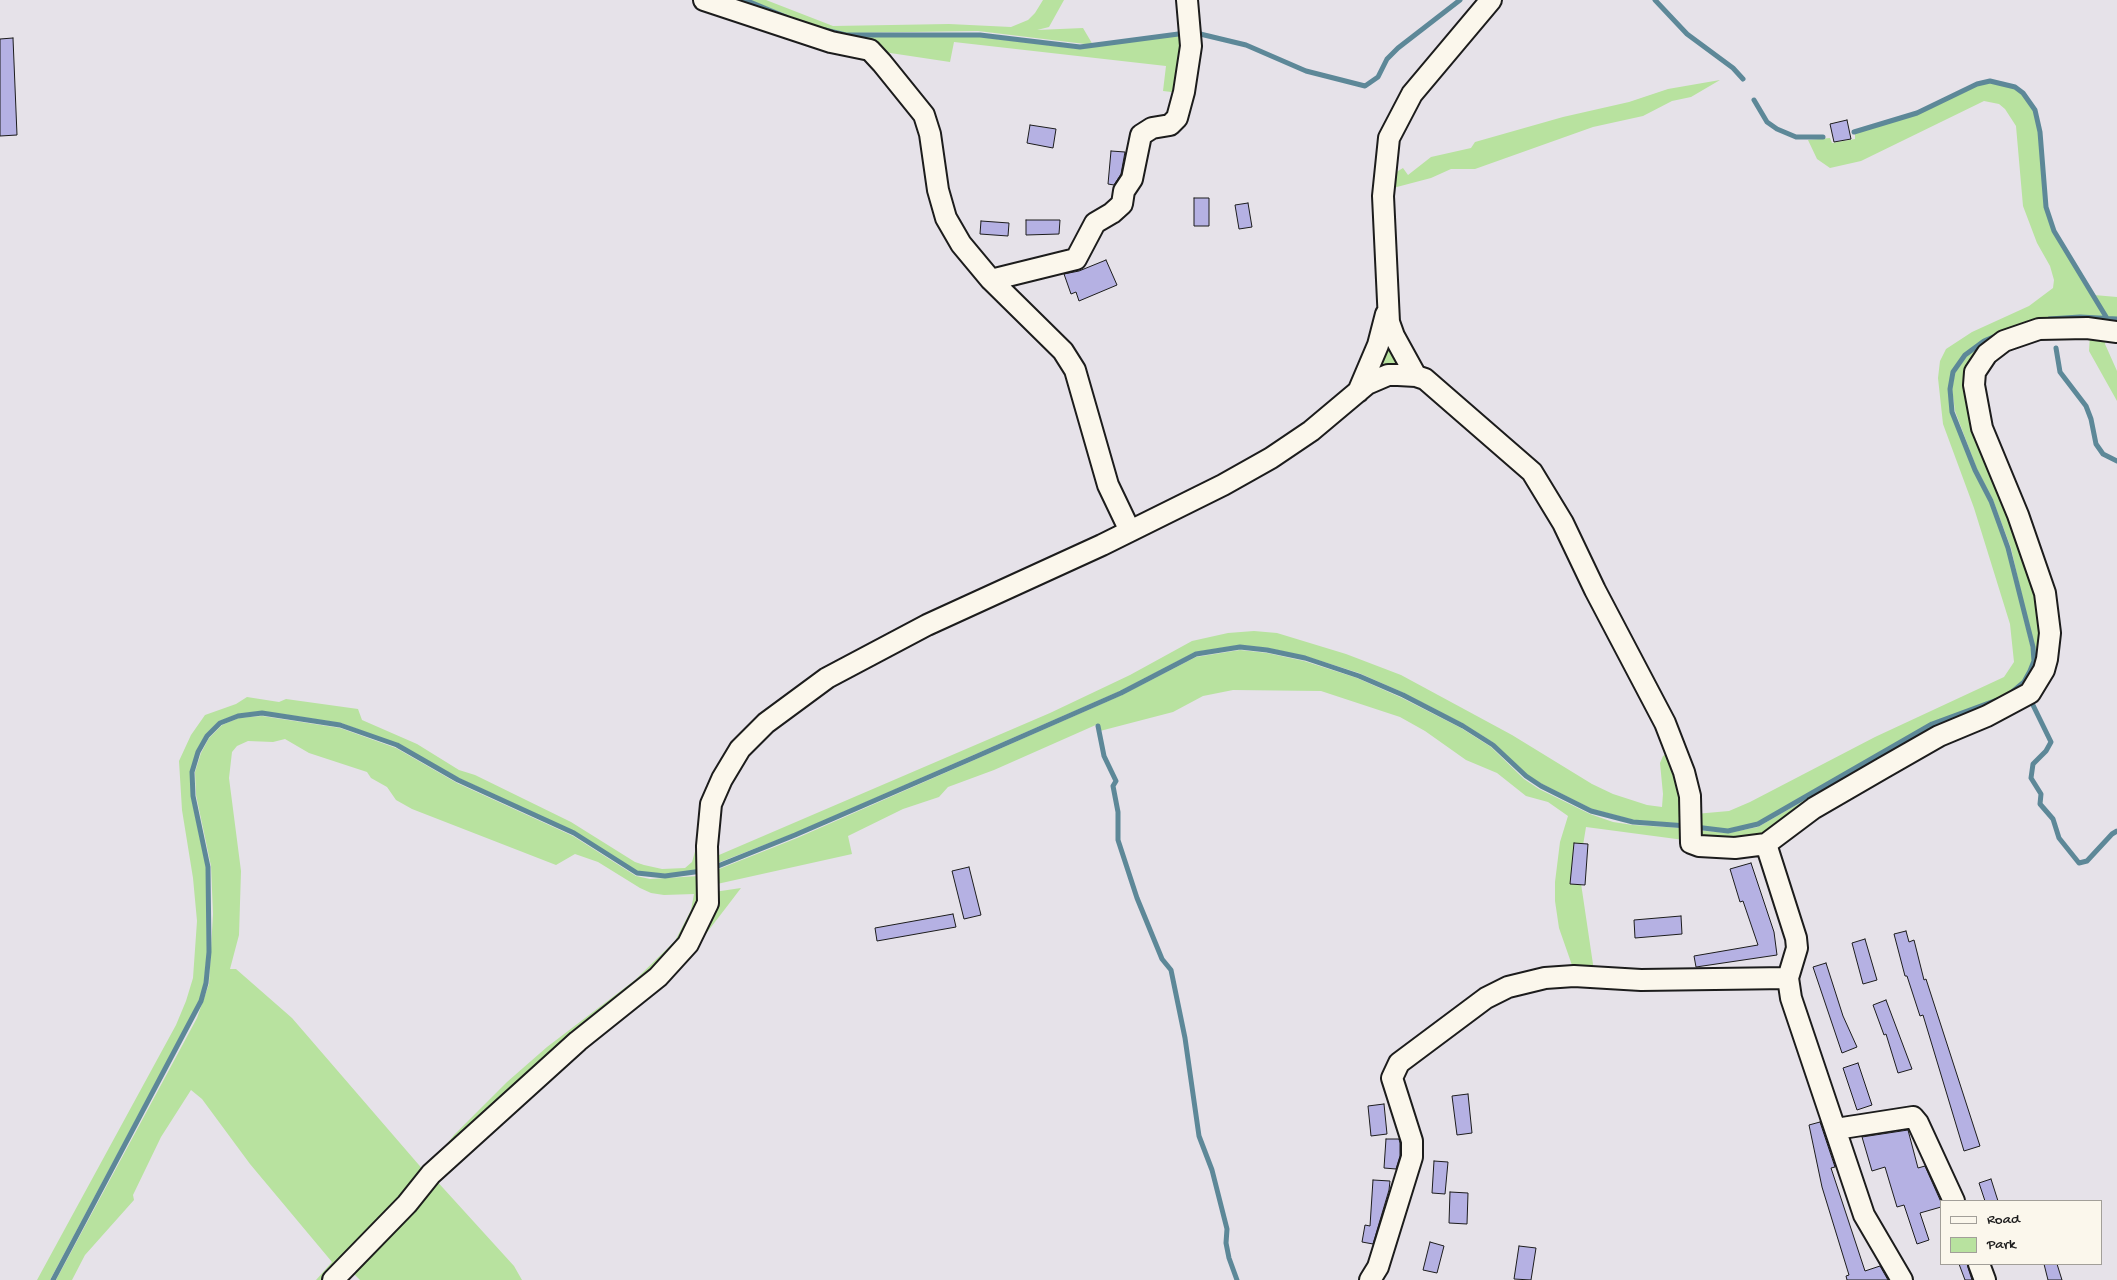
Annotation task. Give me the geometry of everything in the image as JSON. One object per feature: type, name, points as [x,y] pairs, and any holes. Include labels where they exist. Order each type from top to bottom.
[{"type":"street","points":[[704,0],[831,42],[870,50],[882,62],[924,115],[930,134],[938,190],[946,218],[961,244],[992,280],[1063,351],[1075,370],[1108,485],[1130,531]]},
{"type":"street","points":[[992,280],[1076,259],[1095,223],[1112,213],[1122,204],[1124,191],[1132,179],[1141,135],[1152,128],[1170,125],[1177,118],[1184,92],[1191,46],[1187,0]]},
{"type":"street","points":[[1416,376],[1394,336],[1389,322],[1383,196],[1390,138],[1412,94],[1491,0]]},
{"type":"street","points":[[1358,392],[1378,345],[1388,305]]},
{"type":"street","points":[[332,1280],[407,1204],[431,1174],[470,1137],[578,1041],[658,977],[688,944],[708,903],[709,816],[722,778],[740,749],[773,718],[827,678],[926,625],[1130,531],[1223,485],[1271,458],[1311,431],[1367,384],[1388,376],[1416,376],[1425,379],[1532,472],[1563,523],[1595,590],[1665,723],[1684,772],[1691,826],[1691,843],[1699,846],[1728,848],[1766,844],[1814,808],[1883,768],[1939,736],[2002,709],[2030,693],[2044,670],[2048,652],[2050,633],[2045,593],[2018,516],[1982,428],[1974,385],[1975,372],[1987,354],[2004,341],[2030,332],[2060,328],[2117,332]]},
{"type":"street","points":[[1766,844],[1796,938],[1796,948],[1788,978],[1791,998],[1864,1215],[1902,1280]]},
{"type":"street","points":[[1370,1280],[1378,1267],[1412,1157],[1412,1141],[1392,1078],[1399,1063],[1486,998],[1508,987],[1545,978],[1574,976],[1642,980],[1788,978]]},
{"type":"street","points":[[1836,1128],[1913,1117],[1918,1123],[1954,1200]]},
{"type":"street","points":[[1979,1265],[1985,1280]]},
{"type":"green space","points":[[717,0],[739,0],[846,37],[980,37],[1080,49],[1188,34],[1180,93],[1163,91],[1166,66],[954,42],[950,62],[877,51]]},
{"type":"green space","points":[[750,0],[766,0],[833,26],[949,24],[1011,27],[1028,20],[1043,0],[1064,0],[1049,27],[1037,30],[1083,28],[1093,45],[978,31],[844,33],[810,24]]},
{"type":"green space","points":[[1720,80],[1691,97],[1672,101],[1643,116],[1593,127],[1475,169],[1451,169],[1431,178],[1393,188],[1394,175],[1403,168],[1408,175],[1431,157],[1471,148],[1475,142],[1563,117],[1629,102],[1668,89]]},
{"type":"green space","points":[[1990,82],[2014,88],[2022,94],[2034,111],[2039,133],[2045,208],[2053,232],[2105,318],[2080,315],[2048,318],[2015,326],[1984,340],[1965,354],[1952,371],[1949,389],[1951,412],[1974,470],[1990,502],[2007,549],[2033,661],[2023,682],[1998,699],[1931,723],[1757,823],[1728,830],[1696,826],[1695,814],[1729,811],[1750,802],[1875,737],[2004,677],[2014,662],[2010,624],[1974,508],[1943,424],[1938,378],[1940,361],[1946,349],[1972,332],[2029,306],[2053,288],[2054,280],[2050,266],[2037,243],[2023,206],[2016,126],[2005,109],[1999,104],[1984,101],[1861,161],[1830,168],[1817,159],[1808,140],[1830,138],[1832,143],[1855,139],[1855,133],[1917,114],[1962,90]]},
{"type":"green space","points":[[2094,295],[2117,297],[2117,318],[2108,318]]},
{"type":"green space","points":[[2080,319],[2117,322],[2117,329],[2060,324],[2038,326],[2020,331],[2003,338],[1977,361],[1972,372],[1970,385],[1979,428],[2015,517],[2041,594],[2047,633],[2044,658],[2036,679],[2028,691],[1986,713],[1938,733],[1881,765],[1784,824],[1764,842],[1721,845],[1695,840],[1696,830],[1728,833],[1758,827],[1933,726],[1999,702],[2025,684],[2037,662],[2011,548],[1993,500],[1977,469],[1955,411],[1952,389],[1955,373],[1967,356],[1985,343],[2016,329],[2048,322]]},
{"type":"green space","points":[[1386,330],[1407,369],[1375,374]]},
{"type":"green space","points":[[2090,334],[2107,335],[2105,344],[2117,371],[2117,401],[2089,351]]},
{"type":"green space","points":[[1254,631],[1277,633],[1346,654],[1401,675],[1512,735],[1592,784],[1613,794],[1647,805],[1662,807],[1663,794],[1660,763],[1663,756],[1673,750],[1688,824],[1634,820],[1592,809],[1527,775],[1494,743],[1464,724],[1404,693],[1359,673],[1305,656],[1268,648],[1240,645],[1195,652],[1120,691],[795,833],[715,864],[712,858],[1050,713],[1130,675],[1192,641],[1228,633]]},
{"type":"green space","points":[[1240,650],[1267,653],[1304,661],[1357,678],[1461,728],[1491,747],[1524,779],[1539,789],[1590,814],[1613,822],[1682,828],[1684,840],[1586,827],[1579,870],[1594,971],[1574,971],[1559,928],[1555,901],[1555,882],[1560,842],[1568,816],[1548,802],[1526,796],[1497,773],[1466,760],[1425,731],[1400,717],[1321,691],[1233,690],[1203,696],[1173,712],[1100,731],[1098,724],[994,770],[948,787],[939,797],[903,809],[848,836],[852,854],[717,884],[714,871],[797,838],[1122,695],[1196,657]]},
{"type":"green space","points":[[247,697],[279,702],[286,699],[358,709],[362,720],[417,744],[459,770],[475,775],[571,822],[635,862],[644,865],[662,869],[685,868],[692,862],[700,834],[699,870],[665,874],[638,872],[575,832],[459,778],[398,744],[341,723],[262,711],[238,714],[219,721],[205,735],[196,752],[191,771],[191,796],[206,867],[207,952],[204,983],[199,1001],[50,1280],[37,1280],[176,1025],[186,1001],[193,978],[197,921],[193,878],[182,810],[179,761],[191,735],[205,715],[236,704]]},
{"type":"green space","points":[[262,716],[340,728],[396,748],[457,783],[573,836],[636,876],[650,879],[699,876],[701,892],[685,940],[325,1280],[316,1280],[332,1262],[250,1164],[202,1099],[191,1090],[161,1137],[133,1195],[134,1200],[85,1255],[72,1280],[56,1280],[197,1018],[209,984],[213,914],[211,866],[196,795],[195,772],[201,753],[209,738],[222,725],[239,718]],"holes":[[[285,739],[309,753],[367,772],[371,778],[387,787],[396,800],[412,809],[556,865],[575,854],[598,862],[651,893],[664,895],[694,894],[691,910],[675,941],[635,980],[547,1047],[507,1082],[454,1135],[425,1172],[292,1018],[236,969],[230,969],[239,935],[241,871],[229,778],[232,752],[237,746],[248,741],[273,742]]]},
{"type":"green space","points":[[741,888],[725,909],[698,944],[714,892]]},
{"type":"green space","points":[[434,1178],[514,1266],[522,1280],[360,1280],[352,1272]]},
{"type":"building","points":[[13,38],[17,135],[0,136],[0,39]]},
{"type":"building","points":[[1847,120],[1851,139],[1834,142],[1830,124]]},
{"type":"building","points":[[1030,125],[1056,129],[1053,148],[1027,143]]},
{"type":"building","points":[[1111,151],[1125,152],[1121,174],[1114,185],[1108,184]]},
{"type":"building","points":[[1194,198],[1209,198],[1209,226],[1194,226]]},
{"type":"building","points":[[1248,203],[1252,227],[1239,229],[1235,205]]},
{"type":"building","points":[[1026,220],[1060,220],[1059,234],[1026,235]]},
{"type":"building","points":[[981,221],[1009,223],[1008,236],[980,234]]},
{"type":"building","points":[[1106,260],[1117,285],[1079,301],[1076,292],[1071,294],[1064,274],[1079,271]]},
{"type":"building","points":[[1574,843],[1588,844],[1585,885],[1570,884]]},
{"type":"building","points":[[1751,863],[1774,932],[1777,955],[1696,967],[1694,956],[1758,945],[1743,901],[1740,902],[1730,869]]},
{"type":"building","points":[[969,867],[981,915],[964,919],[952,871]]},
{"type":"building","points":[[953,914],[956,927],[877,941],[875,928]]},
{"type":"building","points":[[1681,916],[1682,934],[1635,938],[1634,920]]},
{"type":"building","points":[[1906,931],[1909,942],[1914,940],[1924,980],[1926,979],[1980,1146],[1964,1151],[1923,1015],[1920,1016],[1907,976],[1905,976],[1894,934]]},
{"type":"building","points":[[1865,939],[1877,980],[1863,984],[1852,943]]},
{"type":"building","points":[[1826,963],[1843,1016],[1857,1047],[1842,1053],[1813,967]]},
{"type":"building","points":[[1886,1000],[1912,1069],[1898,1073],[1886,1034],[1884,1035],[1873,1005]]},
{"type":"building","points":[[1858,1063],[1872,1105],[1857,1110],[1843,1068]]},
{"type":"building","points":[[1468,1094],[1472,1133],[1457,1135],[1452,1096]]},
{"type":"building","points":[[1384,1104],[1387,1134],[1371,1136],[1368,1106]]},
{"type":"building","points":[[1820,1122],[1835,1167],[1831,1168],[1865,1271],[1880,1266],[1888,1280],[1847,1280],[1846,1276],[1849,1275],[1822,1187],[1809,1125]]},
{"type":"building","points":[[1908,1130],[1918,1168],[1925,1166],[1940,1200],[1940,1207],[1920,1213],[1929,1240],[1917,1244],[1904,1205],[1897,1207],[1885,1167],[1872,1171],[1862,1137]]},
{"type":"building","points":[[1386,1139],[1399,1139],[1400,1156],[1396,1169],[1384,1168]]},
{"type":"building","points":[[1434,1161],[1448,1162],[1445,1194],[1432,1193]]},
{"type":"building","points":[[1991,1179],[1998,1200],[1985,1200],[1979,1183]]},
{"type":"building","points":[[1373,1180],[1390,1181],[1373,1244],[1362,1242],[1365,1225],[1370,1226]]},
{"type":"building","points":[[1450,1192],[1468,1193],[1467,1224],[1449,1223]]},
{"type":"building","points":[[1430,1242],[1444,1246],[1437,1273],[1423,1270]]},
{"type":"building","points":[[1519,1246],[1536,1248],[1531,1280],[1514,1279]]},
{"type":"building","points":[[1959,1265],[1967,1265],[1972,1280],[1965,1280]]},
{"type":"building","points":[[2044,1265],[2057,1265],[2062,1280],[2048,1280]]},
{"type":"waterway","points":[[745,0],[786,17]]},
{"type":"waterway","points":[[1196,33],[1246,45],[1306,71],[1365,86],[1378,77],[1387,59],[1398,48],[1460,0]]},
{"type":"waterway","points":[[1655,0],[1687,34],[1733,68],[1743,79]]},
{"type":"waterway","points":[[825,30],[846,35],[980,35],[1080,47],[1186,33]]},
{"type":"waterway","points":[[1854,132],[1917,113],[1977,84],[1990,81],[2015,87],[2023,93],[2035,110],[2040,132],[2046,207],[2054,231],[2108,320]]},
{"type":"waterway","points":[[1754,100],[1767,122],[1777,129],[1796,137],[1823,137]]},
{"type":"waterway","points":[[2049,319],[2080,317],[2117,319]]},
{"type":"waterway","points":[[1998,335],[1984,341],[1965,355],[1953,372],[1950,389],[1952,412],[1975,470],[1991,501],[2008,548],[2033,647],[2034,661],[2030,671],[2024,682],[2011,693]]},
{"type":"waterway","points":[[2056,348],[2060,372],[2086,406],[2091,419],[2096,444],[2103,454],[2117,461]]},
{"type":"waterway","points":[[713,868],[795,835],[1121,693],[1196,654],[1240,647],[1267,650],[1305,658],[1359,676],[1403,695],[1463,726],[1493,745],[1526,776],[1541,786],[1591,811],[1633,822],[1687,826]]},
{"type":"waterway","points":[[2030,699],[2051,742],[2046,751],[2033,764],[2031,778],[2041,794],[2040,804],[2053,819],[2059,838],[2079,863],[2087,861],[2117,831]]},
{"type":"waterway","points":[[1695,827],[1728,831],[1758,824],[1932,724],[1997,700]]},
{"type":"waterway","points":[[53,1280],[201,1001],[206,983],[209,952],[208,867],[193,796],[192,772],[198,752],[207,736],[220,723],[238,716],[262,713],[340,725],[397,745],[458,780],[574,833],[637,873],[665,876],[702,871]]},
{"type":"waterway","points":[[1098,726],[1104,756],[1116,781],[1113,786],[1118,812],[1118,840],[1137,898],[1162,959],[1171,970],[1185,1038],[1199,1136],[1212,1170],[1227,1229],[1226,1243],[1229,1258],[1237,1280]]}]
